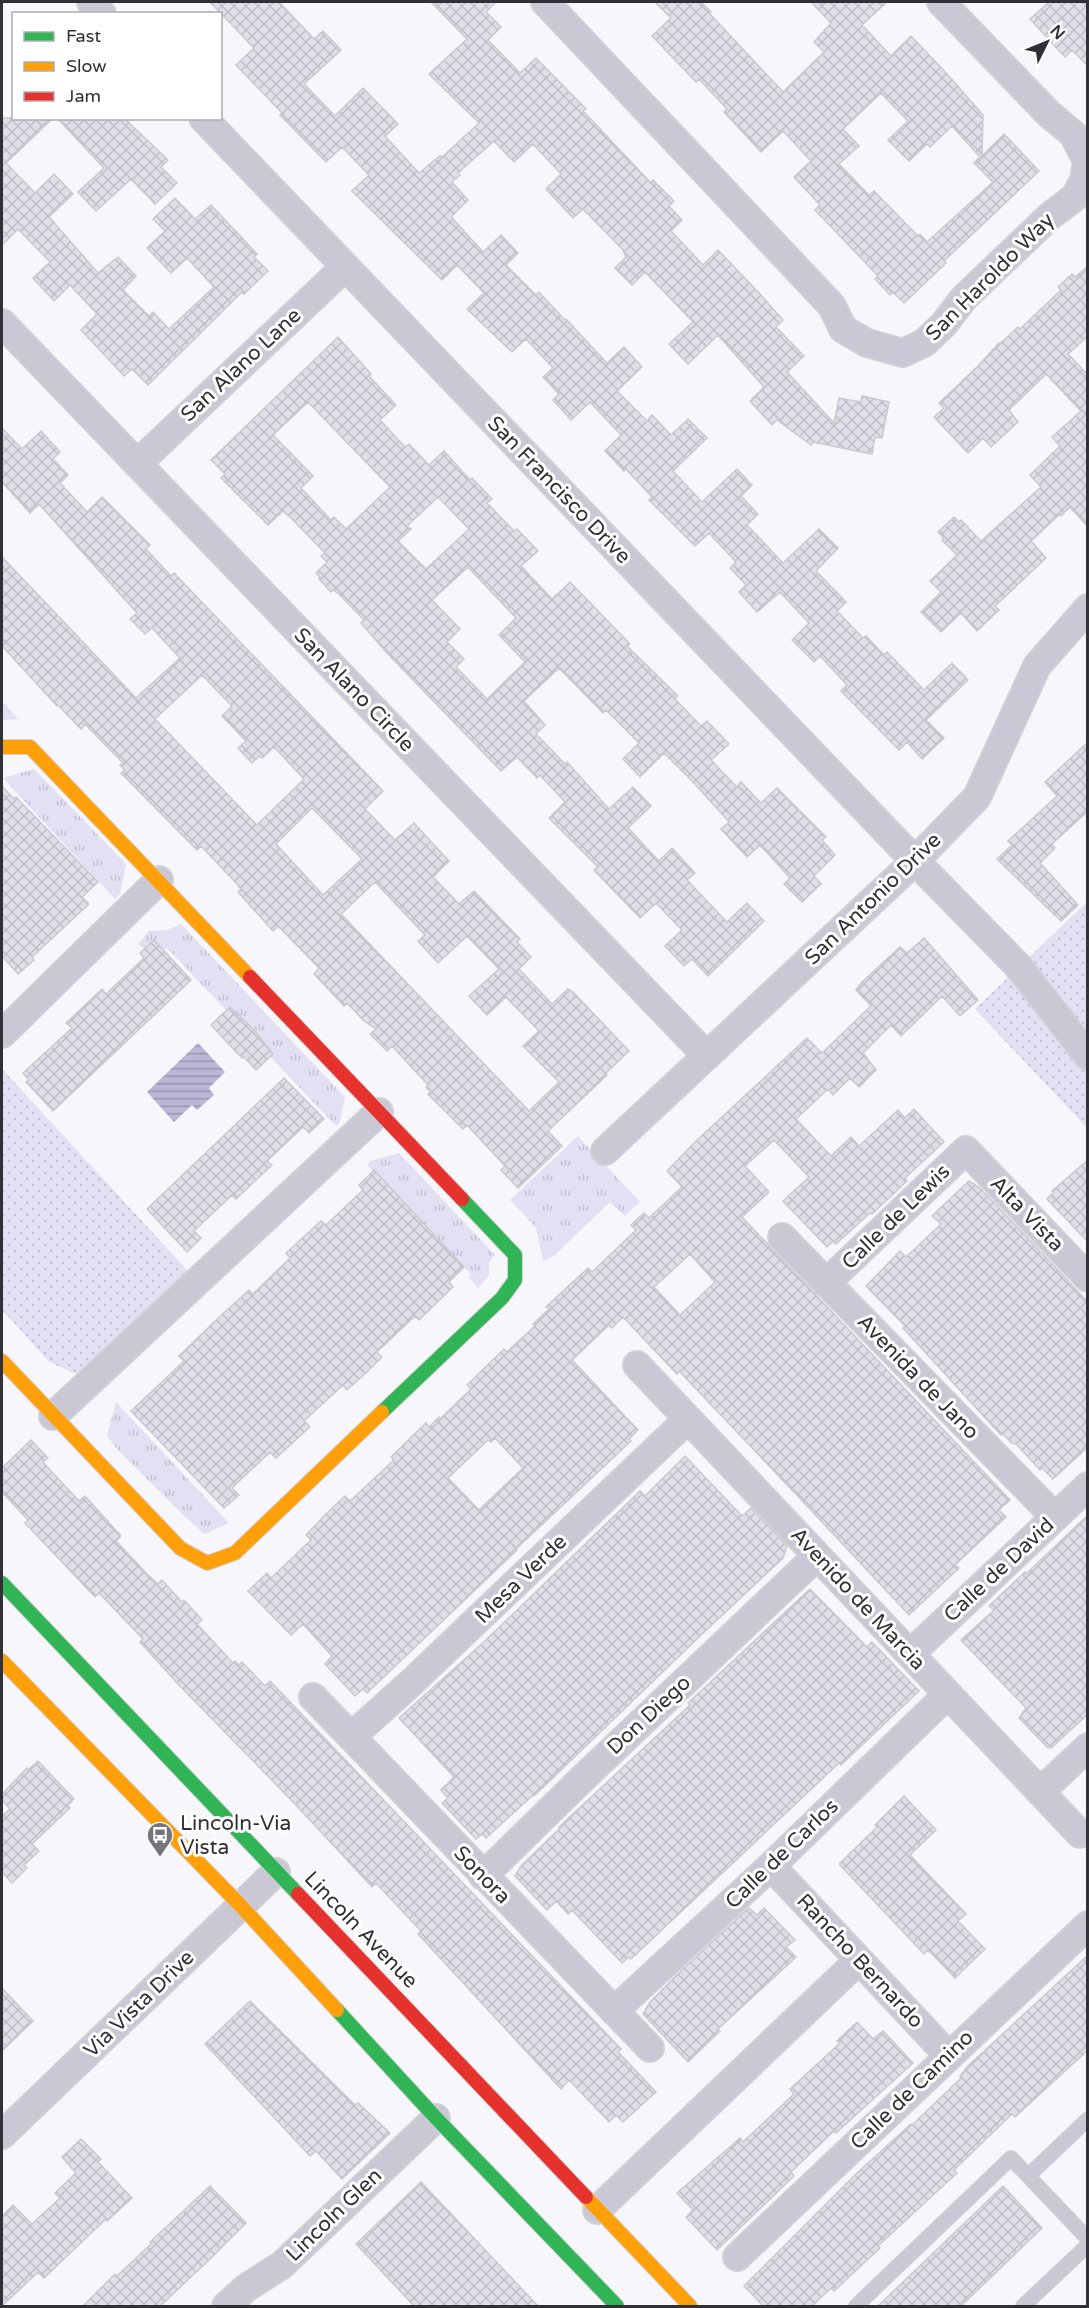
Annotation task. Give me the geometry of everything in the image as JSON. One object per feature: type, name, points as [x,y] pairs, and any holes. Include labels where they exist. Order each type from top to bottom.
[{"type":"main road","points":[[2,747],[30,747],[515,1255],[515,1280],[502,1298],[235,1553],[207,1563],[180,1548],[2,1361]]},
{"type":"main road","name":"Lincoln Avenue","points":[[2,1584],[690,2307]]},
{"type":"main road","points":[[2,1661],[241,1906],[436,2118],[617,2307]]},
{"type":"street","name":"San Haroldo Way","points":[[545,2],[832,306],[843,329],[867,343],[903,353],[924,343],[944,324],[964,298],[1050,216],[1075,197],[1084,180],[1087,160],[1073,134],[1049,114],[941,2]]},
{"type":"street","name":"San Francisco Drive","points":[[205,120],[1018,966],[1088,1056]]},
{"type":"street","name":"San Alano Lane","points":[[137,464],[345,267]]},
{"type":"street","name":"San Alano Circle","points":[[2,323],[707,1056]]},
{"type":"street","name":"San Antonio Drive","points":[[605,1151],[915,861],[977,797],[1038,666],[1088,608]]},
{"type":"street","points":[[2,1034],[159,880]]},
{"type":"street","points":[[53,1416],[379,1112]]},
{"type":"street","name":"Alta Vista","points":[[966,1150],[1088,1278]]},
{"type":"street","name":"Calle de Lewis","points":[[826,1283],[966,1150]]},
{"type":"street","name":"Avenida de Jano","points":[[782,1237],[1055,1517]]},
{"type":"street","name":"Avenido de Marcia","points":[[637,1365],[1080,1834]]},
{"type":"street","name":"Mesa Verde","points":[[351,1737],[413,1681],[688,1419]]},
{"type":"street","name":"Calle de David","points":[[910,1654],[1088,1486]]},
{"type":"street","name":"Don Diego","points":[[483,1876],[817,1556]]},
{"type":"street","name":"Calle de Carlos","points":[[614,2012],[771,1866],[948,1694]]},
{"type":"street","name":"Sonora","points":[[313,1697],[650,2048]]},
{"type":"street","points":[[1040,1792],[1088,1747]]},
{"type":"street","name":"Rancho Bernardo","points":[[771,1866],[948,2055]]},
{"type":"street","name":"Via Vista Drive","points":[[2,2135],[276,1872]]},
{"type":"street","name":"Calle de Camino","points":[[737,2257],[1088,1925]]},
{"type":"street","points":[[597,2210],[859,1960]]},
{"type":"street","name":"Lincoln Glen","points":[[226,2307],[246,2288],[282,2265],[436,2118]]},
{"type":"lane","points":[[1028,2176],[1088,2119]]},
{"type":"lane","points":[[856,2307],[1011,2158],[1088,2239]]},
{"type":"lane","points":[[1023,2307],[1088,2245]]},
{"type":"green space","points":[[2,701],[18,719],[2,720]]},
{"type":"green space","points":[[34,769],[126,864],[120,894],[115,899],[3,778]]},
{"type":"green space","points":[[1087,902],[1087,1128],[975,1009]]},
{"type":"green space","points":[[181,924],[345,1097],[340,1122],[336,1126],[167,948],[152,951],[138,944],[149,931],[168,930]]},
{"type":"green space","points":[[2,1069],[188,1271],[94,1366],[74,1373],[49,1362],[2,1312]]},
{"type":"green space","points":[[578,1136],[640,1202],[625,1216],[610,1202],[555,1255],[543,1261],[536,1228],[510,1200]]},
{"type":"green space","points":[[399,1153],[495,1255],[489,1262],[489,1275],[478,1288],[468,1277],[471,1274],[367,1165],[371,1161]]},
{"type":"green space","points":[[116,1402],[229,1523],[204,1534],[116,1448],[107,1435]]},
{"type":"shaded area","points":[[198,1043],[225,1072],[209,1088],[214,1095],[197,1110],[192,1105],[174,1122],[147,1092]]},
{"type":"building","points":[[210,2],[279,2],[314,39],[323,31],[341,50],[304,84],[335,116],[363,88],[398,124],[385,136],[419,173],[440,156],[442,157],[479,123],[429,74],[467,39],[431,2],[496,2],[486,12],[501,27],[488,40],[520,73],[536,58],[586,109],[583,111],[651,183],[653,180],[674,201],[669,206],[682,220],[671,231],[703,265],[718,250],[759,293],[783,320],[776,327],[804,356],[787,372],[834,423],[839,398],[861,402],[862,396],[889,402],[882,438],[875,437],[872,454],[813,442],[811,445],[777,420],[772,425],[750,401],[764,387],[718,335],[688,364],[669,344],[693,322],[645,272],[632,285],[615,268],[626,257],[623,250],[583,209],[573,218],[546,189],[561,174],[533,144],[514,162],[494,141],[458,173],[460,175],[452,182],[468,200],[452,216],[453,219],[483,252],[501,235],[518,253],[506,265],[536,295],[539,292],[607,363],[624,347],[642,367],[617,391],[647,421],[652,415],[671,435],[688,419],[707,438],[673,471],[702,502],[737,469],[752,485],[741,496],[758,514],[747,525],[783,563],[819,529],[838,548],[816,571],[846,602],[837,611],[863,638],[866,636],[884,655],[887,652],[924,690],[952,663],[968,680],[926,720],[944,738],[922,759],[907,742],[899,750],[841,691],[847,685],[820,656],[814,662],[792,640],[809,623],[780,592],[757,612],[739,592],[746,585],[730,568],[736,562],[709,533],[695,546],[649,500],[652,497],[626,469],[624,471],[605,451],[621,435],[590,402],[571,420],[553,400],[559,394],[543,377],[553,368],[526,339],[512,352],[467,309],[484,293],[457,265],[442,280],[352,191],[369,175],[342,147],[326,162],[280,115],[282,113],[236,65],[254,48]]},
{"type":"building","points":[[655,2],[701,2],[783,92],[824,52],[814,42],[831,23],[811,2],[887,2],[862,25],[891,56],[911,36],[948,75],[983,115],[982,156],[1004,134],[1039,171],[944,261],[946,263],[904,303],[893,292],[890,295],[875,279],[878,276],[815,210],[820,205],[794,177],[811,161],[783,131],[761,152],[724,112],[727,109],[699,79],[696,82],[652,36],[671,18]],"holes":[[[881,93],[908,121],[888,140],[909,161],[927,144],[930,147],[952,126],[980,157],[974,163],[993,182],[927,242],[920,234],[918,236],[874,191],[869,195],[839,164],[859,146],[843,129]]]},
{"type":"building","points":[[1049,2],[1088,2],[1088,66],[1072,50],[1065,57],[1030,19]]},
{"type":"building","points":[[2,118],[51,120],[6,163],[35,193],[54,174],[73,194],[49,217],[98,273],[118,257],[136,276],[123,290],[149,316],[153,312],[169,329],[214,287],[187,258],[171,273],[147,248],[165,231],[153,219],[175,198],[195,219],[211,205],[257,254],[254,257],[268,271],[244,294],[242,292],[148,385],[132,369],[124,376],[81,330],[97,314],[70,285],[54,301],[33,278],[50,262],[18,229],[2,245]]},
{"type":"building","points":[[59,120],[126,120],[168,160],[161,167],[177,183],[155,204],[131,179],[96,211],[78,192],[104,168]]},
{"type":"building","points":[[1088,266],[1088,336],[1068,354],[1088,375],[1088,527],[1070,507],[1061,516],[1060,514],[1031,541],[1046,558],[995,606],[999,610],[977,631],[961,613],[941,632],[921,612],[941,592],[930,581],[957,555],[942,540],[944,538],[938,532],[954,517],[959,522],[961,520],[981,541],[1041,487],[1030,475],[1060,446],[1052,437],[1081,411],[1046,374],[1009,410],[1018,422],[991,447],[983,438],[968,453],[934,417],[944,408],[939,403],[998,344],[1018,327],[1020,329],[1061,290],[1058,287],[1072,274],[1075,277]]},
{"type":"building","points":[[338,337],[396,405],[380,420],[405,447],[409,444],[429,465],[444,451],[470,480],[472,478],[492,499],[487,503],[514,531],[517,529],[538,551],[521,566],[552,599],[570,582],[630,644],[627,646],[678,696],[675,699],[701,726],[707,721],[729,744],[711,760],[737,787],[741,782],[761,803],[777,788],[826,837],[822,840],[835,855],[814,876],[821,884],[802,902],[784,884],[790,878],[760,845],[747,857],[721,829],[729,822],[664,753],[640,777],[623,759],[639,743],[606,710],[603,713],[559,668],[524,701],[545,725],[536,734],[565,764],[567,762],[609,809],[633,787],[651,806],[628,828],[659,861],[672,848],[695,873],[687,880],[727,922],[747,903],[764,921],[708,976],[692,959],[684,966],[665,946],[682,930],[656,903],[640,918],[594,870],[598,867],[549,818],[565,802],[540,775],[537,778],[517,757],[501,771],[387,653],[361,623],[364,620],[338,593],[333,590],[331,592],[319,579],[316,573],[327,562],[321,556],[325,553],[283,511],[268,525],[221,478],[225,474],[211,460]],"holes":[[[308,402],[390,487],[346,529],[334,517],[331,520],[301,488],[313,476],[273,435]],[[438,497],[469,529],[426,569],[398,541],[411,529],[407,526]],[[468,567],[516,618],[499,635],[525,662],[487,699],[456,667],[464,659],[447,642],[460,629],[432,600]]]},
{"type":"building","points":[[2,428],[22,449],[41,431],[60,452],[53,459],[68,475],[60,483],[87,512],[102,497],[150,545],[146,549],[171,576],[174,573],[383,791],[365,809],[395,840],[414,823],[449,861],[433,877],[459,904],[474,891],[520,939],[517,942],[531,957],[519,969],[552,1004],[568,989],[573,992],[629,1051],[548,1131],[562,1146],[518,1188],[501,1170],[505,1166],[467,1125],[463,1129],[428,1094],[431,1092],[426,1087],[428,1085],[392,1046],[387,1051],[370,1034],[376,1029],[363,1020],[347,1003],[344,1006],[314,974],[319,968],[278,926],[273,931],[238,892],[241,890],[238,885],[201,846],[197,850],[121,773],[125,770],[120,765],[123,763],[85,724],[81,729],[57,706],[2,646],[2,557],[136,698],[180,658],[152,628],[145,634],[130,619],[137,613],[39,504],[30,513],[2,482]],"holes":[[[202,675],[232,706],[222,716],[246,741],[238,748],[252,763],[259,756],[262,758],[274,747],[304,779],[257,825],[155,719]],[[312,808],[362,859],[323,895],[276,844]],[[375,882],[425,935],[418,941],[438,963],[467,936],[499,969],[469,996],[487,1015],[506,997],[539,1031],[523,1046],[559,1082],[529,1111],[341,914]]]},
{"type":"building","points":[[1088,742],[1088,811],[1052,844],[1055,848],[1040,863],[1078,905],[1061,921],[997,859],[1012,845],[1008,841],[1057,796],[1045,782]]},
{"type":"building","points":[[2,786],[14,799],[16,797],[98,882],[82,897],[89,904],[32,957],[34,960],[18,974],[2,956]]},
{"type":"building","points":[[924,938],[978,1000],[960,1016],[942,996],[901,1036],[891,1025],[863,1053],[876,1070],[859,1087],[850,1078],[833,1095],[828,1089],[796,1119],[831,1156],[851,1137],[859,1146],[898,1110],[905,1118],[914,1109],[944,1142],[905,1178],[907,1181],[872,1214],[870,1213],[836,1244],[833,1241],[827,1247],[783,1201],[809,1177],[774,1140],[745,1166],[769,1192],[742,1217],[1010,1500],[999,1510],[1006,1517],[955,1565],[959,1568],[909,1615],[679,1371],[677,1374],[623,1317],[612,1328],[609,1325],[572,1360],[638,1430],[629,1439],[631,1441],[367,1693],[363,1689],[355,1696],[325,1664],[332,1656],[303,1624],[291,1635],[248,1591],[267,1573],[271,1578],[311,1540],[306,1535],[327,1513],[345,1496],[350,1501],[394,1460],[391,1457],[426,1423],[429,1427],[439,1417],[440,1419],[471,1389],[467,1385],[504,1349],[507,1352],[535,1326],[533,1324],[549,1309],[546,1307],[588,1268],[592,1272],[636,1230],[631,1225],[644,1213],[649,1218],[682,1187],[667,1171],[696,1141],[807,1038],[822,1053],[871,1006],[856,990],[900,947],[907,953]],"holes":[[[690,1254],[715,1282],[680,1315],[654,1287]],[[495,1438],[523,1468],[479,1510],[448,1478],[488,1440],[491,1442]]]},
{"type":"building","points":[[154,940],[191,980],[53,1111],[26,1082],[29,1080],[23,1073],[72,1028],[66,1023],[102,989],[106,994],[144,958],[140,953]]},
{"type":"building","points":[[230,1007],[253,1029],[273,1054],[256,1070],[211,1025]]},
{"type":"building","points":[[284,1078],[324,1119],[309,1133],[303,1127],[267,1161],[272,1165],[236,1199],[232,1195],[194,1231],[201,1238],[187,1252],[147,1209]]},
{"type":"building","points":[[1088,1160],[1088,1242],[1047,1199],[1054,1192],[1052,1191]]},
{"type":"building","points":[[374,1170],[464,1267],[449,1282],[453,1287],[419,1320],[415,1316],[377,1352],[382,1357],[369,1370],[347,1390],[343,1385],[304,1421],[310,1427],[276,1458],[270,1452],[232,1488],[239,1495],[224,1508],[131,1411],[184,1361],[179,1356],[214,1322],[249,1290],[253,1294],[290,1258],[286,1253],[321,1221],[326,1225],[363,1190],[359,1185]]},
{"type":"building","points":[[969,1181],[980,1188],[1088,1302],[1088,1447],[1053,1479],[1042,1468],[1040,1470],[1016,1444],[1003,1434],[1001,1435],[903,1328],[905,1326],[866,1286],[900,1251],[906,1257],[941,1224],[932,1216]]},
{"type":"building","points":[[31,1440],[48,1458],[43,1462],[79,1501],[85,1496],[121,1536],[116,1541],[148,1575],[158,1584],[162,1580],[182,1602],[184,1600],[202,1620],[197,1624],[233,1663],[235,1661],[239,1665],[242,1662],[265,1686],[270,1681],[621,2049],[618,2052],[656,2092],[623,2122],[616,2115],[609,2122],[569,2080],[561,2089],[418,1934],[421,1931],[376,1883],[372,1887],[177,1683],[140,1642],[143,1639],[99,1593],[95,1597],[25,1523],[28,1520],[2,1492],[2,1468]]},
{"type":"building","points":[[685,1456],[742,1516],[751,1508],[787,1546],[783,1558],[534,1796],[486,1838],[482,1834],[476,1839],[442,1803],[448,1798],[441,1790],[454,1777],[399,1718],[486,1640],[640,1491],[645,1496]]},
{"type":"building","points":[[1088,1515],[1088,1714],[1051,1748],[1050,1746],[1048,1748],[1019,1718],[1026,1708],[961,1640],[994,1610],[989,1606]]},
{"type":"building","points":[[810,1589],[867,1647],[872,1642],[919,1691],[631,1959],[629,1957],[622,1963],[572,1910],[568,1914],[556,1901],[547,1910],[515,1876],[521,1866],[559,1827]]},
{"type":"building","points":[[38,1761],[74,1799],[68,1805],[70,1808],[32,1844],[39,1851],[24,1865],[27,1868],[12,1883],[2,1872],[2,1816],[10,1809],[2,1800],[2,1794],[27,1768],[28,1770]]},
{"type":"building","points":[[904,1796],[936,1830],[910,1855],[966,1914],[958,1921],[985,1949],[955,1978],[928,1950],[924,1954],[839,1864],[877,1827],[875,1825]]},
{"type":"building","points":[[749,1908],[757,1915],[764,1908],[795,1940],[786,1947],[796,1957],[718,2029],[720,2031],[688,2062],[643,2014],[650,2002],[681,1971]]},
{"type":"building","points":[[1088,1955],[1088,2050],[1015,2117],[1012,2114],[954,2170],[957,2173],[878,2246],[880,2248],[834,2291],[831,2288],[811,2307],[764,2307],[744,2286],[857,2173],[961,2078],[960,2076],[968,2066]]},
{"type":"building","points":[[2,1988],[33,2021],[2,2051]]},
{"type":"building","points":[[250,2001],[355,2105],[358,2103],[390,2133],[342,2179],[316,2151],[310,2156],[205,2044]]},
{"type":"building","points":[[857,2022],[873,2039],[883,2031],[913,2063],[836,2133],[834,2131],[791,2172],[794,2176],[717,2250],[686,2217],[693,2210],[677,2193],[740,2138],[743,2142],[794,2094],[790,2089],[840,2043],[837,2041]]},
{"type":"building","points":[[81,2139],[101,2159],[98,2162],[132,2198],[107,2221],[106,2219],[44,2278],[38,2272],[2,2306],[2,2216],[13,2205],[32,2224],[60,2198],[55,2193],[76,2173],[62,2157]]},
{"type":"building","points":[[421,2182],[539,2307],[415,2307],[356,2244]]},
{"type":"building","points":[[210,2186],[246,2223],[209,2260],[159,2307],[82,2307],[115,2274],[117,2276],[152,2243],[150,2242]]},
{"type":"building","points":[[1003,2186],[1042,2228],[960,2307],[877,2307]]},
{"type":"traffic: fast","points":[[382,1412],[502,1298],[515,1280],[515,1255],[462,1199]]},
{"type":"traffic: fast","points":[[2,1583],[298,1894]]},
{"type":"traffic: fast","points":[[337,2010],[436,2118],[617,2306]]},
{"type":"traffic: slow","points":[[2,747],[30,747],[250,977]]},
{"type":"traffic: slow","points":[[2,1361],[180,1548],[207,1563],[235,1553],[382,1412]]},
{"type":"traffic: slow","points":[[2,1661],[241,1906],[337,2010]]},
{"type":"traffic: slow","points":[[586,2197],[690,2306]]},
{"type":"traffic: jam","points":[[250,977],[462,1199]]},
{"type":"traffic: jam","points":[[298,1894],[586,2197]]},
{"type":"place","name":"Lincoln-Via Vista","points":[[160,1858]]}]
